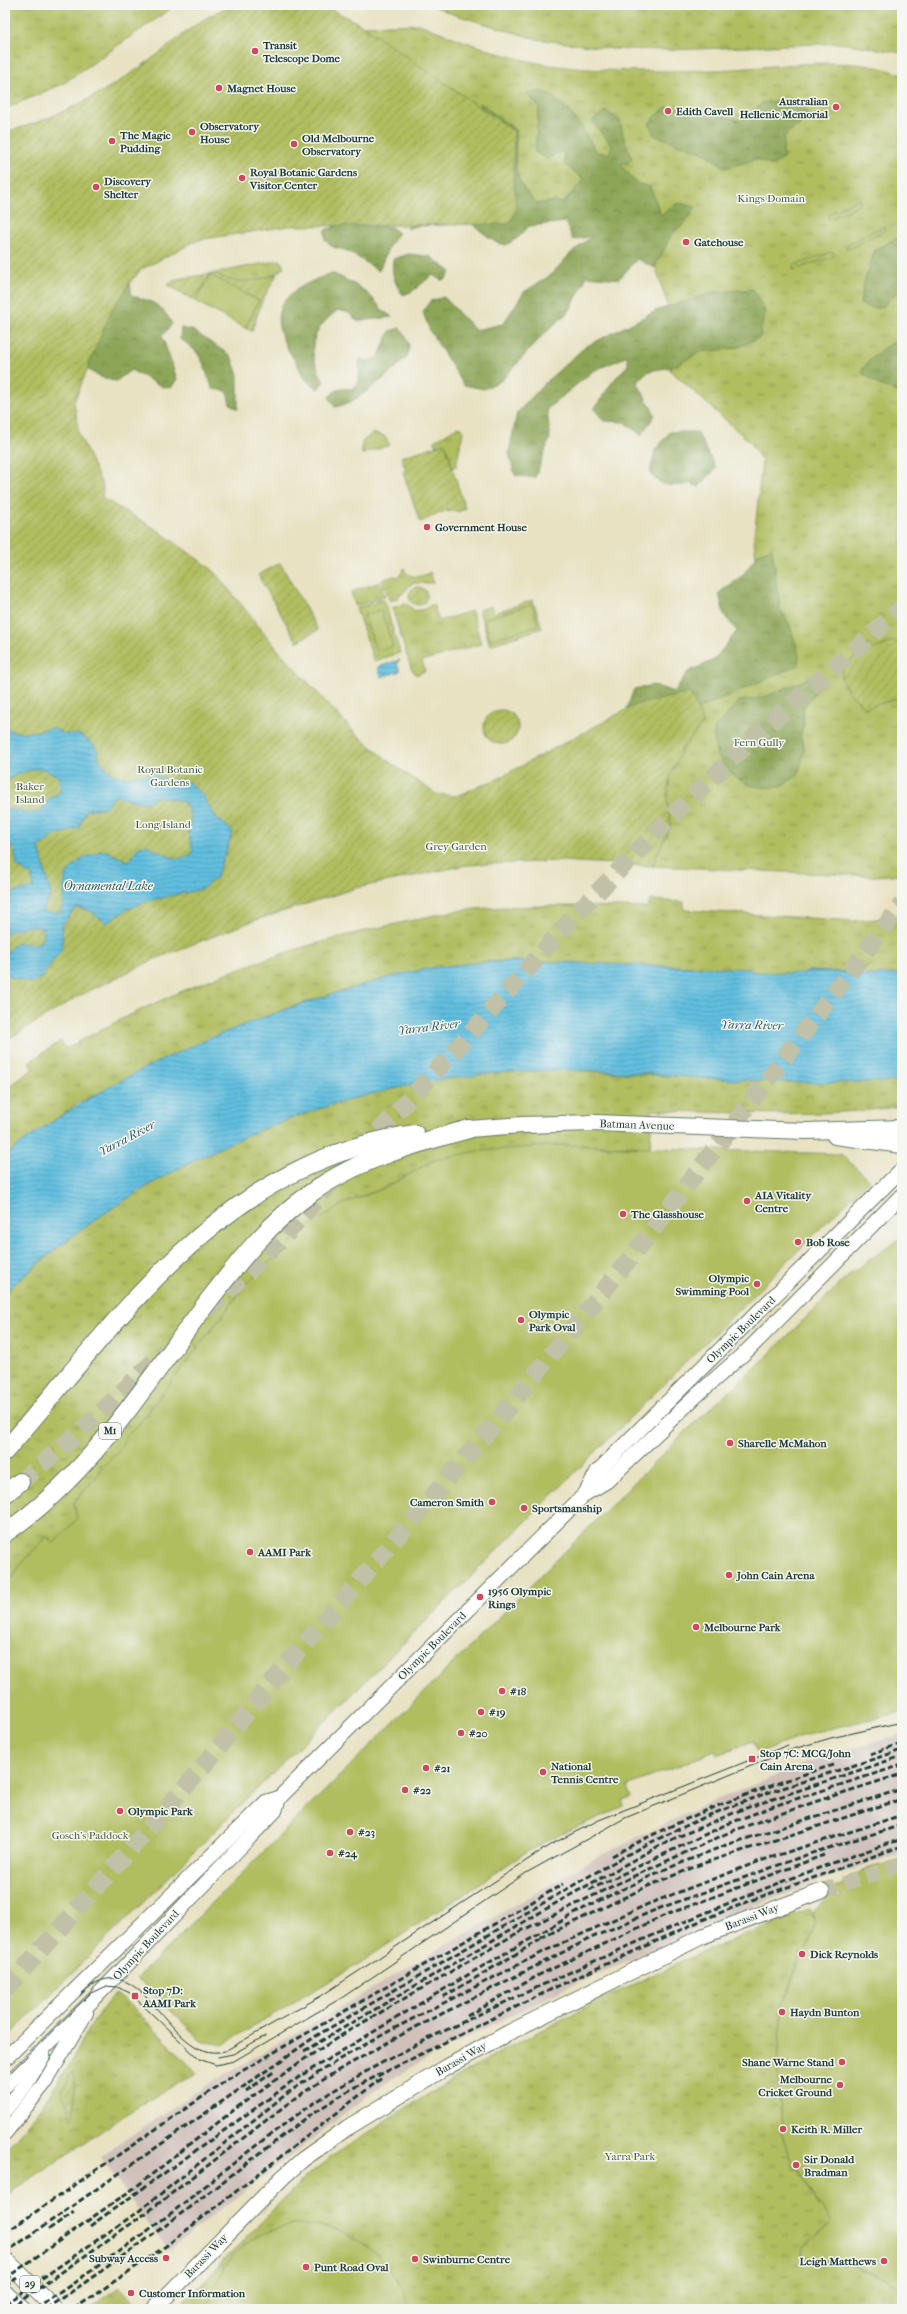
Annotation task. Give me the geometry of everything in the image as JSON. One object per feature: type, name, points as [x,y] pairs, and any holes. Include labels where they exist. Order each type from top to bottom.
[{"type":"highway","name":"Batman Avenue","points":[[469,1129],[509,1125],[595,1124],[805,1131],[902,1128]]},
{"type":"highway","name":"M1","points":[[5,1533],[34,1511],[82,1465],[131,1404],[199,1313],[259,1238],[273,1223],[312,1192],[354,1167],[376,1158],[469,1129]]},
{"type":"highway","points":[[5,1451],[159,1273],[206,1229],[237,1206],[290,1175],[350,1150],[409,1135],[469,1129]]},
{"type":"highway","name":"Batman Avenue","points":[[805,1131],[867,1142],[902,1145]]},
{"type":"highway","points":[[5,1494],[20,1482]]},
{"type":"highway","name":"29","points":[[5,2259],[55,2309]]},
{"type":"highway","name":"29","points":[[5,2293],[22,2309]]},
{"type":"main road","name":"Olympic Boulevard","points":[[5,2059],[266,1802],[279,1798],[584,1494],[597,1472],[902,1169]]},
{"type":"main road","name":"Olympic Boulevard","points":[[584,1494],[607,1481],[748,1349],[902,1195]]},
{"type":"main road","points":[[864,1208],[878,1210],[883,1214]]},
{"type":"main road","points":[[736,1334],[740,1344],[748,1349]]},
{"type":"main road","points":[[699,1370],[711,1382]]},
{"type":"main road","name":"Olympic Boulevard","points":[[5,2086],[93,2000],[275,1811],[279,1798]]},
{"type":"main road","name":"Barassi Way","points":[[154,2308],[282,2178],[302,2160],[347,2128],[447,2067],[508,2033],[703,1936],[822,1892]]},
{"type":"main road","points":[[5,2110],[26,2084],[88,1978]]},
{"type":"main road","points":[[5,2134],[37,2094],[93,2000]]},
{"type":"main road","points":[[37,2027],[47,2028],[56,2035],[60,2043],[61,2056]]},
{"type":"shaded area","points":[[902,1734],[902,1853],[829,1877],[706,1925],[567,1988],[434,2054],[378,2088],[169,2250],[142,2216],[100,2156],[212,2082],[597,1857],[706,1804],[818,1759]]},
{"type":"green space","points":[[5,5],[176,5],[64,83],[5,109]]},
{"type":"green space","name":"Royal Botanic Gardens","points":[[236,5],[323,5],[358,23],[514,131],[513,168],[516,209],[510,224],[289,226],[198,240],[142,269],[131,281],[110,313],[74,402],[79,434],[103,487],[102,498],[156,529],[213,570],[278,650],[355,733],[391,763],[436,794],[456,796],[497,779],[635,705],[690,693],[703,723],[682,749],[670,777],[667,799],[671,824],[652,866],[559,861],[467,865],[356,888],[250,922],[155,959],[79,996],[5,1041],[5,132],[43,120],[98,94],[149,61],[201,21],[224,9]]},
{"type":"green space","points":[[431,5],[902,5],[902,53],[841,43],[673,50],[613,49],[536,39],[453,14]]},
{"type":"green space","name":"Kings Domain","points":[[419,24],[516,58],[570,68],[634,71],[677,71],[837,63],[882,68],[902,75],[902,874],[875,876],[652,866],[671,824],[667,799],[670,777],[682,749],[703,723],[690,693],[758,662],[758,575],[754,540],[762,461],[751,443],[670,370],[674,336],[667,303],[650,250],[568,215],[510,224],[432,75],[363,26]]},
{"type":"green space","points":[[543,91],[561,103],[568,110],[580,125],[596,152],[609,154],[612,146],[592,121],[605,111],[620,120],[623,136],[632,158],[627,163],[620,164],[636,183],[650,187],[661,215],[678,203],[696,207],[685,223],[671,235],[655,268],[637,259],[619,279],[587,276],[570,310],[540,338],[502,380],[484,389],[464,385],[430,331],[423,312],[430,301],[444,297],[475,330],[503,324],[524,292],[551,275],[571,253],[592,236],[573,240],[566,222],[529,226],[519,237],[506,245],[495,242],[472,224],[416,226],[407,229],[412,215],[486,124],[480,103],[516,131],[517,170],[519,179],[529,195],[537,204],[554,201],[563,203],[584,179],[564,164],[564,151],[555,154],[548,159],[535,152],[539,107],[527,93]]},
{"type":"green space","points":[[791,99],[808,113],[800,124],[784,135],[783,159],[771,165],[757,159],[725,168],[707,154],[654,135],[649,123],[666,107],[701,110],[742,121],[762,103]]},
{"type":"green space","points":[[858,199],[861,200],[859,205],[830,219],[828,218],[829,214]]},
{"type":"green space","points":[[338,225],[391,227],[399,233],[389,246],[379,271],[348,251],[333,247],[325,240],[325,230]]},
{"type":"green space","points":[[884,226],[885,230],[851,248],[846,248],[848,244]]},
{"type":"green space","points":[[899,237],[902,239],[902,289],[880,308],[860,304],[864,283],[875,250]]},
{"type":"green space","points":[[831,252],[834,253],[833,257],[793,270],[793,266]]},
{"type":"green space","points":[[409,254],[431,257],[451,272],[446,279],[441,280],[433,275],[415,289],[403,295],[394,278],[392,269],[393,259]]},
{"type":"green space","points":[[280,260],[284,267],[269,276],[251,281],[241,282],[223,278],[216,273]]},
{"type":"green space","points":[[216,273],[230,280],[238,281],[254,280],[277,274],[262,301],[252,331],[245,328],[259,301],[210,275],[195,301],[168,285],[177,279]]},
{"type":"green space","points":[[332,273],[365,291],[384,311],[392,317],[357,321],[349,313],[338,310],[328,318],[316,334],[313,342],[315,360],[324,381],[318,389],[308,382],[303,376],[284,342],[279,327],[279,315],[282,304],[290,295],[301,287]]},
{"type":"green space","points":[[210,275],[259,301],[245,328],[195,301]]},
{"type":"green space","points":[[118,277],[130,284],[132,296],[156,305],[164,312],[172,324],[162,336],[177,379],[171,388],[163,387],[131,370],[116,381],[105,379],[96,375],[81,362]]},
{"type":"green space","points":[[753,289],[765,312],[759,338],[736,348],[701,352],[672,367],[649,371],[637,382],[655,415],[641,435],[624,422],[604,421],[594,409],[613,381],[628,365],[628,356],[593,371],[547,409],[550,438],[535,478],[515,475],[509,453],[517,413],[548,380],[585,347],[658,310],[715,292]]},
{"type":"green space","points":[[181,328],[192,330],[231,356],[238,375],[238,409],[230,404],[227,391],[213,389],[199,355],[188,344],[180,339]]},
{"type":"green space","points":[[400,328],[409,344],[407,356],[404,360],[389,374],[360,396],[347,404],[335,407],[329,397],[340,389],[353,389],[359,380],[360,359],[367,361],[378,358],[390,331]]},
{"type":"green space","points":[[902,339],[902,394],[878,384],[861,372],[869,361],[879,352],[890,344]]},
{"type":"green space","points":[[457,427],[462,428],[463,432],[456,466],[453,468],[445,443],[436,446],[434,441]]},
{"type":"green space","points":[[670,432],[697,432],[716,468],[699,487],[690,483],[673,486],[668,485],[654,478],[650,474],[655,450]]},
{"type":"green space","points":[[373,433],[384,436],[390,445],[362,454],[362,442]]},
{"type":"green space","points":[[445,443],[465,509],[457,512],[456,510],[448,512],[447,510],[420,522],[403,472],[406,470],[401,457]]},
{"type":"green space","points":[[772,548],[780,609],[789,623],[799,655],[798,665],[702,707],[683,721],[624,716],[634,689],[653,685],[674,692],[688,672],[714,660],[737,631],[724,615],[719,593],[743,575],[759,553]]},
{"type":"green space","points":[[280,563],[318,630],[297,642],[258,575]]},
{"type":"green space","points":[[404,568],[411,576],[419,576],[430,572],[434,583],[412,583],[402,594],[398,595],[398,598],[390,601],[382,580],[394,576],[399,577]]},
{"type":"green space","points":[[380,582],[385,597],[355,606],[351,592]]},
{"type":"green space","points":[[418,587],[424,590],[427,596],[424,602],[418,605],[412,602],[409,596],[412,590]]},
{"type":"green space","points":[[384,600],[400,653],[374,661],[356,608]]},
{"type":"green space","points":[[533,600],[542,628],[490,645],[479,610],[491,606],[494,613]]},
{"type":"green space","points":[[406,603],[415,611],[425,609],[433,604],[439,621],[472,611],[481,644],[422,661],[425,671],[416,675],[411,668],[392,608]]},
{"type":"green space","points":[[532,604],[538,625],[490,640],[484,619]]},
{"type":"green space","points":[[381,610],[393,646],[376,651],[364,615]]},
{"type":"green space","points":[[891,642],[902,642],[902,697],[865,708],[851,694],[843,683],[841,674],[845,666],[852,660]]},
{"type":"green space","name":"Fern Gully","points":[[818,674],[816,691],[803,708],[804,725],[800,735],[805,749],[798,775],[782,785],[772,787],[752,785],[735,777],[722,763],[717,754],[714,729],[739,701],[762,698]]},
{"type":"green space","points":[[498,710],[504,710],[508,711],[515,717],[518,727],[517,734],[511,741],[504,744],[498,744],[494,743],[487,737],[484,730],[484,724],[485,720],[491,713]]},
{"type":"green space","points":[[650,900],[684,902],[684,910],[855,921],[902,917],[902,970],[899,974],[850,976],[846,972],[807,971],[803,974],[754,972],[750,969],[520,961],[477,962],[426,969],[386,978],[303,1003],[256,1020],[78,1103],[5,1156],[5,1090],[33,1069],[29,1062],[61,1041],[66,1049],[145,1008],[226,973],[310,945],[448,912],[488,908],[534,906],[648,908]]},
{"type":"green space","points":[[567,1070],[759,1081],[902,1081],[902,1106],[841,1112],[777,1114],[652,1110],[650,1147],[559,1145],[434,1160],[385,1188],[357,1198],[310,1225],[248,1282],[119,1450],[74,1502],[77,1519],[54,1543],[47,1536],[19,1567],[14,1576],[5,1582],[5,1293],[17,1282],[88,1224],[141,1189],[185,1164],[231,1142],[279,1122],[328,1105],[378,1091],[427,1081],[487,1073]]},
{"type":"green space","name":"Olympic Park","points":[[559,1145],[841,1154],[869,1180],[5,2040],[5,1582],[14,1576],[19,1567],[46,1536],[54,1543],[77,1519],[74,1502],[97,1476],[100,1469],[119,1450],[127,1435],[135,1429],[248,1282],[310,1225],[345,1203],[385,1188],[434,1160],[478,1151]]},
{"type":"green space","name":"Melbourne Park","points":[[902,1237],[902,1712],[815,1732],[757,1753],[753,1741],[717,1755],[715,1751],[627,1786],[631,1798],[622,1801],[624,1806],[548,1840],[522,1855],[357,1965],[223,2044],[203,2042],[137,1978],[688,1429],[755,1368],[851,1273]]},
{"type":"green space","name":"Melbourne Cricket Ground","points":[[902,1859],[902,2288],[854,2265],[802,2257],[803,2248],[832,2222],[818,2203],[798,2168],[794,2170],[780,2128],[784,2127],[781,2113],[778,2071],[783,2015],[780,2014],[802,1952],[805,1954],[816,1923],[812,1912],[831,1893],[840,1898],[841,1895],[830,1891],[863,1870]]},
{"type":"green space","name":"Yarra Park","points":[[809,1909],[816,1923],[805,1954],[801,1952],[780,2013],[783,2014],[778,2070],[781,2113],[784,2127],[780,2128],[794,2169],[798,2168],[818,2203],[832,2222],[803,2248],[802,2257],[854,2266],[902,2288],[902,2309],[177,2309],[302,2180],[341,2151],[409,2106],[504,2050],[603,1999],[704,1952]]},
{"type":"green space","points":[[115,1994],[125,1999],[197,2073],[148,2100],[5,2196],[5,2150],[24,2129],[49,2096],[96,2018]]},
{"type":"green space","points":[[72,2072],[75,2077],[73,2117],[71,2119],[62,2089]]},
{"type":"green space","name":"Punt Road Oval","points":[[300,2224],[320,2226],[338,2231],[355,2238],[369,2248],[382,2260],[393,2275],[403,2291],[411,2309],[208,2309],[216,2284],[229,2262],[237,2252],[258,2236],[278,2228]]},
{"type":"green space","points":[[119,2287],[134,2303],[126,2309],[88,2309]]},
{"type":"water","points":[[400,660],[397,663],[400,671],[381,677],[378,667]]},
{"type":"water","name":"Ornamental Lake","points":[[5,727],[12,731],[25,733],[53,728],[65,734],[81,735],[96,747],[100,760],[112,774],[123,777],[151,774],[167,780],[186,780],[202,794],[215,816],[233,832],[216,878],[202,889],[148,901],[128,909],[106,923],[89,910],[76,908],[62,925],[63,947],[41,978],[31,983],[5,975],[5,954],[16,943],[38,944],[44,936],[43,929],[33,926],[19,928],[5,934],[5,904],[14,892],[34,888],[32,876],[17,866],[14,847],[5,851],[5,809],[15,809],[31,813],[41,812],[49,799],[61,792],[58,776],[42,769],[20,773],[7,781],[5,785]],"holes":[[[115,796],[145,803],[159,796],[184,802],[190,817],[188,832],[193,850],[189,857],[175,859],[146,845],[139,846],[129,862],[105,850],[98,852],[78,862],[69,872],[64,886],[63,903],[59,913],[42,912],[51,894],[39,847],[56,835],[79,828],[86,810],[106,807]]]},
{"type":"water","name":"Yarra River","points":[[520,961],[750,969],[754,972],[803,974],[807,971],[846,972],[850,976],[899,974],[902,970],[902,1081],[776,1082],[614,1071],[566,1070],[489,1074],[412,1085],[337,1103],[264,1129],[194,1160],[127,1199],[64,1243],[5,1293],[5,1156],[43,1128],[82,1103],[165,1059],[208,1039],[295,1006],[394,976],[416,971],[439,967]]},
{"type":"tunnel","points":[[360,1151],[453,1053],[578,912],[674,814],[758,734],[902,608]]},
{"type":"tunnel","points":[[5,1990],[195,1776],[278,1675],[493,1426],[645,1240],[902,904]]},
{"type":"tunnel","points":[[208,1310],[280,1241],[331,1183]]},
{"type":"tunnel","points":[[20,1482],[79,1433],[165,1351]]},
{"type":"tunnel","points":[[822,1891],[902,1864]]},
{"type":"tram line","points":[[5,2078],[91,1993],[106,1986],[117,1987],[130,1993],[199,2059],[216,2065],[234,2061],[343,1997],[526,1873],[625,1818],[790,1750],[831,1738],[902,1722]]},
{"type":"tram line","points":[[80,1995],[102,1980],[121,1980],[138,1989],[186,2040],[204,2050],[225,2051],[321,1996],[550,1845],[599,1820],[788,1745]]},
{"type":"tram line","points":[[218,2057],[233,2054],[265,2036]]},
{"type":"railway","points":[[870,1754],[902,1743]]},
{"type":"railway","points":[[5,2253],[316,2036],[591,1875],[643,1846],[707,1816],[767,1793],[902,1750]]},
{"type":"railway","points":[[304,2051],[563,1899],[666,1842],[743,1809],[902,1756]]},
{"type":"railway","points":[[612,1856],[693,1816],[748,1794],[833,1765]]},
{"type":"railway","points":[[589,1890],[725,1825],[774,1806],[902,1765]]},
{"type":"railway","points":[[5,2279],[137,2186],[239,2106],[300,2062],[345,2033],[519,1932],[621,1882],[732,1831],[826,1798],[902,1774]]},
{"type":"railway","points":[[90,2226],[302,2075],[476,1970],[588,1906],[661,1871],[726,1845],[902,1789]]},
{"type":"railway","points":[[541,1938],[648,1886],[704,1863],[902,1799]]},
{"type":"railway","points":[[5,2304],[139,2211],[289,2092],[338,2060],[393,2029],[547,1950],[648,1904],[760,1861],[902,1815]]},
{"type":"railway","points":[[9,2309],[149,2211],[295,2098],[337,2071],[410,2030],[591,1938],[655,1910],[809,1854],[902,1825]]},
{"type":"railway","points":[[36,2309],[170,2214],[250,2150],[312,2105],[383,2062],[486,2011],[673,1927],[763,1889],[902,1839]]},
{"type":"railway","points":[[47,2309],[157,2232],[310,2115],[353,2088],[558,1986],[702,1920],[760,1897],[902,1846]]},
{"type":"railway","points":[[467,2016],[539,1975],[663,1916],[824,1855]]},
{"type":"railway","points":[[5,2233],[230,2078],[563,1884]]},
{"type":"railway","points":[[443,1997],[545,1937]]},
{"type":"railway","points":[[246,2091],[275,2071]]},
{"type":"railway","points":[[74,2309],[166,2246],[383,2077]]},
{"type":"railway","points":[[49,2229],[74,2212]]},
{"type":"railway","points":[[5,2286],[17,2278]]},
{"type":"place","name":"Transit Telescope Dome","points":[[255,51]]},
{"type":"place","name":"Magnet House","points":[[219,88]]},
{"type":"place","name":"Australian Hellenic Memorial","points":[[836,107]]},
{"type":"place","name":"Edith Cavell","points":[[668,111]]},
{"type":"place","name":"Observatory House","points":[[192,132]]},
{"type":"place","name":"The Magic Pudding","points":[[112,141]]},
{"type":"place","name":"Old Melbourne Observatory","points":[[294,144]]},
{"type":"place","name":"Royal Botanic Gardens Visitor Center","points":[[242,178]]},
{"type":"place","name":"Discovery Shelter","points":[[96,187]]},
{"type":"place","name":"Gatehouse","points":[[686,242]]},
{"type":"place","name":"Government House","points":[[427,527]]},
{"type":"place","name":"AIA Vitality Centre","points":[[747,1201]]},
{"type":"place","name":"The Glasshouse","points":[[623,1214]]},
{"type":"place","name":"Bob Rose","points":[[798,1242]]},
{"type":"place","name":"Olympic Swimming Pool","points":[[757,1284]]},
{"type":"place","name":"Olympic Park Oval","points":[[521,1320]]},
{"type":"place","name":"Sharelle McMahon","points":[[730,1443]]},
{"type":"place","name":"Cameron Smith","points":[[492,1502]]},
{"type":"place","name":"Sportsmanship","points":[[524,1508]]},
{"type":"place","name":"AAMI Park","points":[[250,1552]]},
{"type":"place","name":"John Cain Arena","points":[[729,1575]]},
{"type":"place","name":"1956 Olympic Rings","points":[[480,1597]]},
{"type":"place","name":"Melbourne Park","points":[[696,1627]]},
{"type":"place","name":"#18","points":[[502,1691]]},
{"type":"place","name":"#19","points":[[481,1712]]},
{"type":"place","name":"#20","points":[[461,1733]]},
{"type":"place","name":"Stop 7C: MCG/John Cain Arena","points":[[752,1759]]},
{"type":"place","name":"#21","points":[[426,1768]]},
{"type":"place","name":"National Tennis Centre","points":[[543,1772]]},
{"type":"place","name":"#22","points":[[405,1790]]},
{"type":"place","name":"Olympic Park","points":[[120,1811]]},
{"type":"place","name":"#23","points":[[350,1832]]},
{"type":"place","name":"#24","points":[[330,1853]]},
{"type":"place","name":"Dick Reynolds","points":[[802,1954]]},
{"type":"place","name":"Stop 7D: AAMI Park","points":[[135,1996]]},
{"type":"place","name":"Haydn Bunton","points":[[782,2012]]},
{"type":"place","name":"Shane Warne Stand","points":[[842,2062]]},
{"type":"place","name":"Melbourne Cricket Ground","points":[[840,2085]]},
{"type":"place","name":"Keith R. Miller","points":[[783,2129]]},
{"type":"place","name":"Sir Donald Bradman","points":[[796,2165]]},
{"type":"place","name":"Subway Access","points":[[166,2258]]},
{"type":"place","name":"Swinburne Centre","points":[[415,2259]]},
{"type":"place","name":"Leigh Matthews","points":[[884,2261]]},
{"type":"place","name":"Punt Road Oval","points":[[306,2267]]},
{"type":"place","name":"Customer Information","points":[[131,2293]]},
{"type":"park label","name":"Baker Island","points":[[30,792]]},
{"type":"park label","name":"Long Island","points":[[163,824]]},
{"type":"park label","name":"Grey Garden","points":[[456,846]]},
{"type":"park label","name":"Gosch's Paddock","points":[[90,1835]]}]
